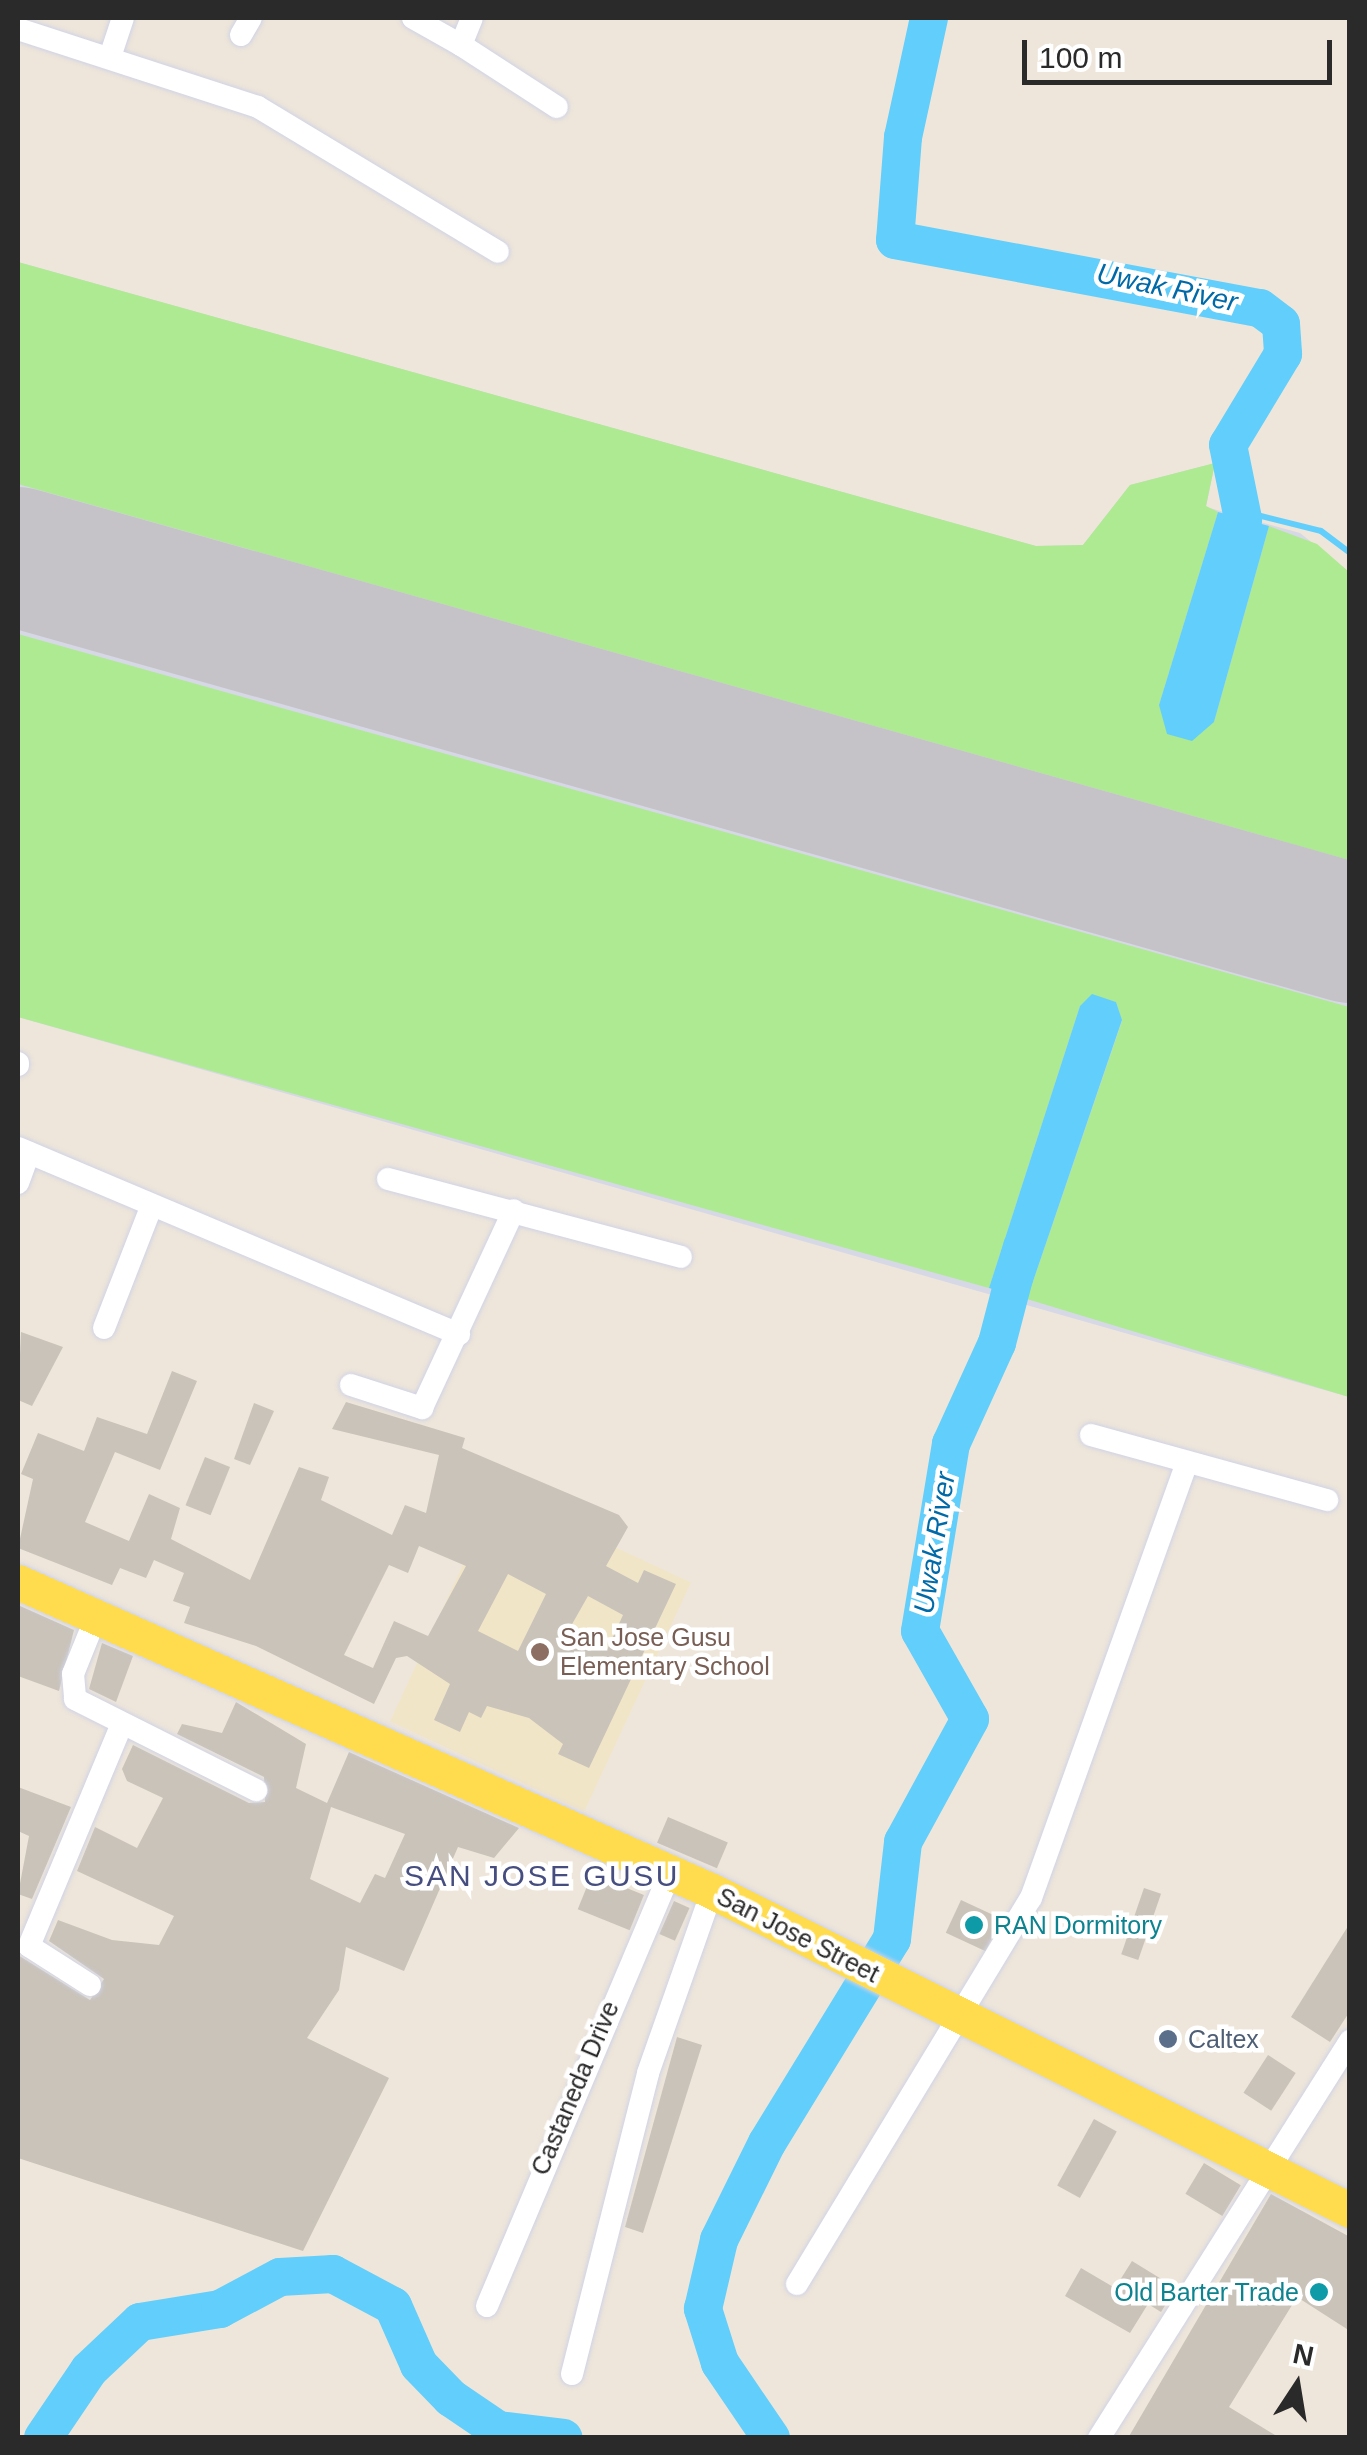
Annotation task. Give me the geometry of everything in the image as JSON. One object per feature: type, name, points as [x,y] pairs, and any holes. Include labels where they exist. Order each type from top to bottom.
[{"type":"main road","name":"San Jose Street","points":[[18,1582],[712,1890],[890,1983],[1270,2164],[1350,2210]]},
{"type":"street","points":[[110,57],[123,18]]},
{"type":"street","points":[[414,18],[557,107]]},
{"type":"street","points":[[461,45],[472,18]]},
{"type":"street","points":[[18,29],[110,57],[285,120],[498,252]]},
{"type":"street","points":[[18,1182],[23,1151],[459,1334]]},
{"type":"street","points":[[388,1179],[681,1257]]},
{"type":"street","points":[[104,1328],[152,1205]]},
{"type":"street","points":[[351,1385],[422,1408],[514,1210]]},
{"type":"street","points":[[1092,1435],[1185,1468],[1236,1470],[1327,1500]]},
{"type":"street","points":[[798,2284],[966,2017],[1031,1898],[1185,1468]]},
{"type":"street","points":[[96,1617],[70,1688],[121,1726],[256,1790]]},
{"type":"street","points":[[90,1985],[32,1951],[24,1938],[121,1726]]},
{"type":"street","name":"Castaneda Drive","points":[[487,2306],[670,1872]]},
{"type":"street","points":[[572,2374],[648,2073],[712,1890]]},
{"type":"street","points":[[1099,2438],[1350,2041]]},
{"type":"shaded area","points":[[18,262],[1036,546],[1083,545],[1130,485],[1215,463],[1206,507],[1300,533],[1349,572],[1349,1397],[18,1017]]},
{"type":"shaded area","name":"San Jose Gusu Elementary School","points":[[497,1492],[691,1582],[584,1812],[390,1721]]},
{"type":"green space","points":[[18,262],[1036,546],[1083,545],[1130,485],[1215,463],[1206,506],[1218,512],[1159,705],[1214,722],[1269,526],[1317,544],[1349,572],[1349,860],[18,484]]},
{"type":"green space","points":[[18,634],[1349,1007],[1349,1397],[1027,1299],[1122,1021],[1116,1002],[1092,995],[1080,1006],[989,1288],[18,1017]]},
{"type":"water","points":[[1218,512],[1269,526],[1214,722],[1192,741],[1167,734],[1159,705]]},
{"type":"water","points":[[1092,994],[1116,1002],[1122,1020],[1027,1299],[989,1288],[1080,1006]]},
{"type":"building","points":[[21,1332],[63,1347],[32,1406],[18,1400]]},
{"type":"building","points":[[172,1371],[197,1381],[160,1470],[115,1452],[85,1522],[129,1541],[149,1494],[180,1508],[171,1539],[250,1580],[299,1467],[329,1477],[321,1500],[392,1535],[405,1505],[426,1513],[439,1455],[332,1429],[346,1402],[465,1438],[462,1448],[619,1515],[628,1527],[606,1566],[638,1583],[644,1570],[676,1584],[589,1768],[558,1754],[563,1744],[529,1718],[487,1706],[481,1718],[469,1712],[460,1732],[434,1720],[450,1684],[407,1656],[396,1658],[374,1704],[256,1646],[184,1623],[190,1607],[173,1601],[184,1573],[154,1560],[146,1578],[120,1568],[112,1585],[18,1548],[33,1479],[21,1474],[38,1433],[84,1451],[97,1417],[147,1434]],"holes":[[[419,1546],[466,1566],[428,1636],[394,1621],[373,1668],[344,1655],[389,1565],[408,1573]],[[508,1574],[546,1594],[518,1651],[478,1631]],[[588,1596],[623,1615],[607,1650],[571,1626]]]},
{"type":"building","points":[[254,1403],[274,1411],[250,1465],[234,1459]]},
{"type":"building","points":[[205,1457],[230,1467],[211,1515],[186,1505]]},
{"type":"building","points":[[18,1605],[74,1630],[59,1691],[18,1676]]},
{"type":"building","points":[[102,1643],[133,1656],[116,1702],[89,1689]]},
{"type":"building","points":[[236,1702],[306,1744],[296,1788],[327,1803],[349,1752],[519,1828],[494,1858],[458,1847],[404,1971],[346,1947],[339,1990],[307,2038],[389,2078],[303,2251],[18,2158],[18,1955],[90,2000],[104,1979],[49,1941],[58,1920],[112,1940],[159,1945],[174,1916],[77,1871],[95,1827],[137,1848],[163,1798],[127,1781],[122,1769],[133,1745],[249,1803],[265,1802],[264,1777],[177,1734],[182,1724],[222,1733]],"holes":[[[331,1807],[405,1834],[385,1878],[375,1874],[360,1903],[310,1879]]]},
{"type":"building","points":[[18,1787],[71,1807],[32,1899],[18,1894],[29,1836],[18,1831]]},
{"type":"building","points":[[668,1817],[728,1842],[717,1868],[657,1843]]},
{"type":"building","points":[[592,1874],[644,1895],[630,1930],[578,1909]]},
{"type":"building","points":[[1144,1888],[1161,1894],[1138,1960],[1121,1954]]},
{"type":"building","name":"RAN Dormitory","points":[[961,1900],[1001,1919],[986,1951],[946,1933]]},
{"type":"building","points":[[674,1901],[690,1908],[675,1941],[659,1934]]},
{"type":"building","points":[[1350,1923],[1350,2011],[1330,2042],[1291,2017]]},
{"type":"building","points":[[677,2037],[702,2045],[643,2233],[625,2227]]},
{"type":"building","points":[[1268,2055],[1296,2073],[1271,2111],[1243,2093]]},
{"type":"building","points":[[1094,2119],[1117,2132],[1080,2198],[1057,2185]]},
{"type":"building","points":[[1204,2163],[1241,2185],[1222,2216],[1185,2194]]},
{"type":"building","points":[[1271,2194],[1350,2237],[1350,2331],[1297,2297],[1229,2407],[1280,2438],[1128,2438]]},
{"type":"building","points":[[1132,2261],[1176,2288],[1161,2312],[1148,2304],[1130,2333],[1065,2296],[1081,2268],[1115,2288]]},
{"type":"waterway","name":"Uwak River","points":[[929,18],[903,137],[895,240],[1260,308],[1281,324],[1283,354],[1228,445],[1243,519],[1230,565]]},
{"type":"waterway","points":[[1241,511],[1321,531],[1350,553]]},
{"type":"waterway","name":"Uwak River","points":[[771,2438],[720,2363],[703,2309],[719,2240],[767,2143],[892,1939],[903,1842],[970,1719],[920,1631],[951,1444],[997,1343],[1022,1247]]},
{"type":"waterway","name":"Uwak River","points":[[43,2438],[89,2370],[140,2322],[220,2309],[280,2277],[333,2274],[393,2306],[419,2365],[451,2398],[498,2430],[564,2438]]},
{"type":"runway","points":[[18,557],[1350,933]]},
{"type":"place","name":"San Jose Gusu Elementary School","points":[[540,1652]]},
{"type":"place","name":"RAN Dormitory","points":[[974,1925]]},
{"type":"place","name":"Caltex","points":[[1168,2039]]},
{"type":"place","name":"Old Barter Trade","points":[[1319,2292]]},
{"type":"district","name":"SAN JOSE GUSU","points":[[542,1876]]}]
